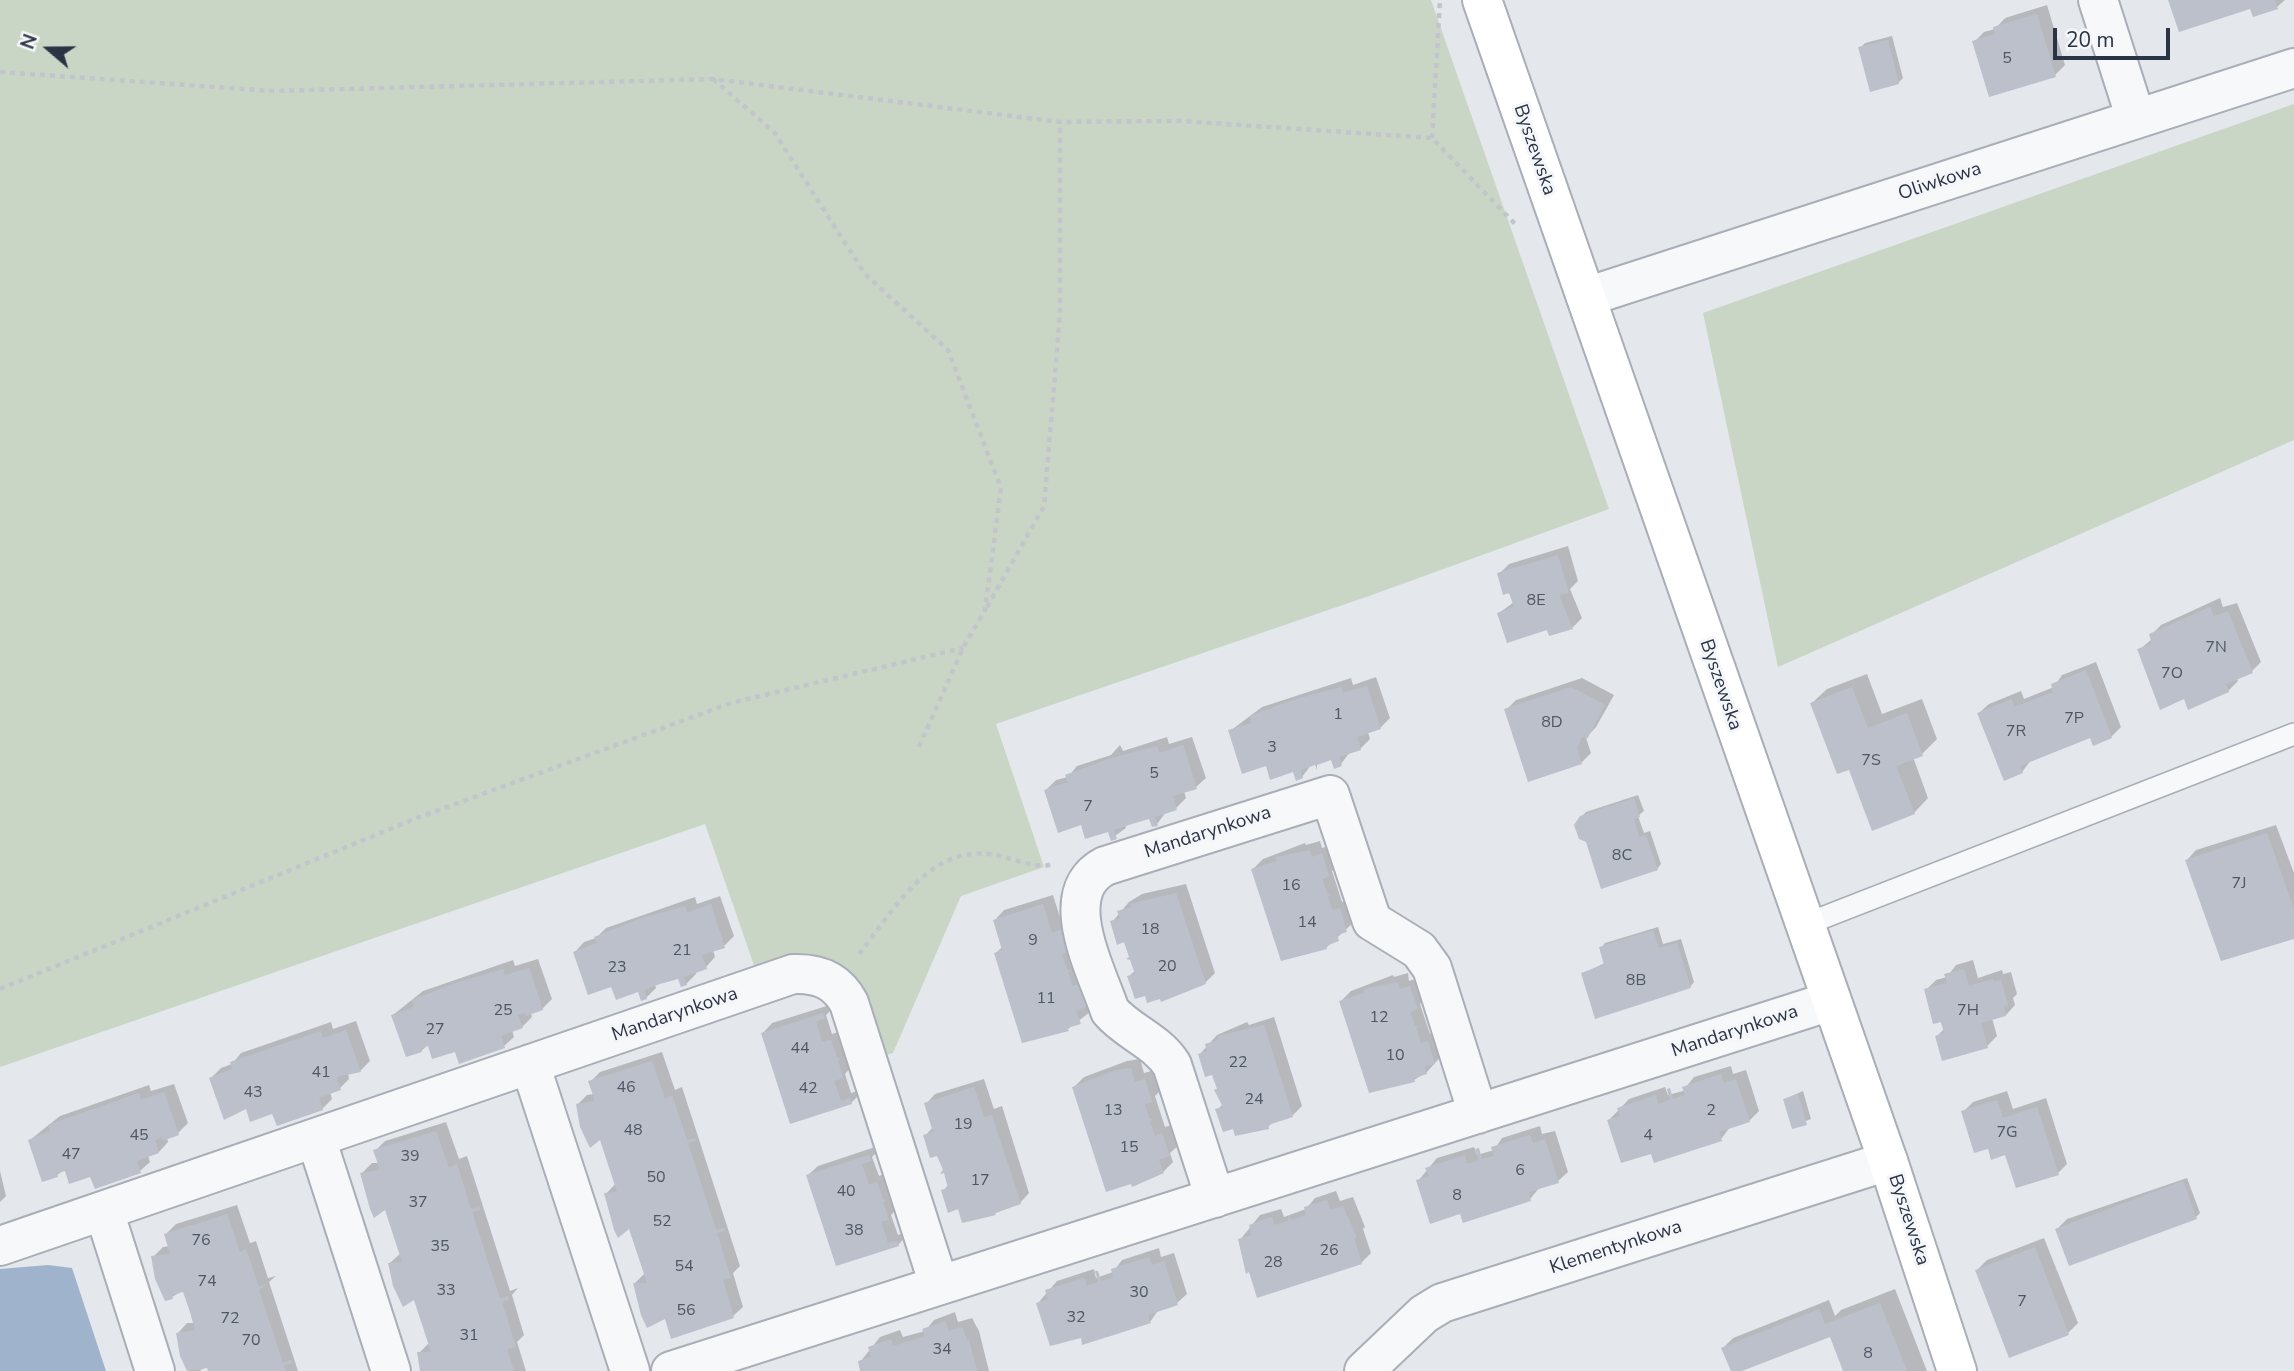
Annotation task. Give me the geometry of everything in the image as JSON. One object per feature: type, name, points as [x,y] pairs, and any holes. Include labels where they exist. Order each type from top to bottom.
[{"type":"street","name":"Byszewska","points":[[1482,0],[1888,1161],[1957,1371]]},
{"type":"street","points":[[2098,0],[2136,119]]},
{"type":"street","name":"Oliwkowa","points":[[1586,297],[2294,68]]},
{"type":"street","name":"Mandarynkowa","points":[[1214,1198],[1172,1065],[1165,1053],[1118,1021],[1110,1011],[1081,922],[1078,902],[1082,887],[1092,873],[1105,866],[1330,795],[1372,921],[1419,950],[1432,968],[1478,1114]]},
{"type":"street","name":"Mandarynkowa","points":[[0,1246],[793,974],[808,973],[824,977],[843,992],[849,1003],[940,1286]]},
{"type":"street","name":"Mandarynkowa","points":[[671,1371],[1831,1001]]},
{"type":"street","points":[[530,1064],[630,1371]]},
{"type":"street","points":[[316,1138],[391,1371]]},
{"type":"street","name":"Klementynkowa","points":[[1364,1371],[1424,1314],[1441,1303],[1888,1161]]},
{"type":"street","points":[[104,1211],[155,1371]]},
{"type":"lane","points":[[1804,925],[2294,734]]},
{"type":"path","points":[[1432,138],[1440,0]]},
{"type":"path","points":[[0,72],[273,91],[713,79],[1060,122],[1181,121],[1432,138],[1518,228]]},
{"type":"path","points":[[713,79],[774,132],[865,274],[948,350],[1001,488],[985,610]]},
{"type":"path","points":[[917,751],[963,648],[1044,506],[1060,314],[1060,122]]},
{"type":"path","points":[[0,989],[417,818],[731,703],[963,648]]},
{"type":"path","points":[[852,962],[932,867],[949,858],[970,853],[990,854],[1044,867],[1092,852],[1105,866]]},
{"type":"green space","points":[[0,0],[1431,0],[1609,509],[1369,596],[996,724],[1044,867],[961,896],[893,1053],[883,1056],[863,996],[756,971],[705,824],[0,1067]]},
{"type":"green space","points":[[2294,104],[2294,440],[1778,667],[1703,313]]},
{"type":"water","points":[[48,1265],[72,1268],[106,1371],[0,1371],[0,1269]]},
{"type":"building","points":[[2168,0],[2275,0],[2278,9],[2253,17],[2250,9],[2179,32]]},
{"type":"building","points":[[2037,14],[2056,77],[1989,97],[1972,41],[1995,34],[1993,27]]},
{"type":"building","points":[[1888,40],[1899,84],[1870,92],[1858,47]]},
{"type":"building","points":[[1558,555],[1569,593],[1559,595],[1573,629],[1549,636],[1547,630],[1507,643],[1497,613],[1514,607],[1509,593],[1503,595],[1497,573]]},
{"type":"building","points":[[2210,607],[2214,616],[2228,611],[2253,673],[2226,684],[2229,692],[2188,710],[2184,699],[2160,710],[2137,649],[2152,644],[2149,634]]},
{"type":"building","points":[[2086,670],[2112,738],[2093,746],[2090,738],[2020,766],[2023,773],[2004,781],[1977,713],[2012,699],[2014,707],[2053,692],[2051,684]]},
{"type":"building","points":[[1367,686],[1381,729],[1357,737],[1361,750],[1339,757],[1342,766],[1334,769],[1331,760],[1317,765],[1317,770],[1315,765],[1301,770],[1303,778],[1296,781],[1293,772],[1270,780],[1266,766],[1242,774],[1228,730],[1252,723],[1250,716],[1293,700],[1341,687],[1343,693]]},
{"type":"building","points":[[1571,687],[1605,705],[1587,739],[1582,737],[1577,748],[1582,764],[1528,782],[1504,709]]},
{"type":"building","points":[[1852,687],[1868,728],[1907,713],[1923,756],[1896,766],[1915,814],[1872,831],[1849,770],[1837,774],[1810,703]]},
{"type":"building","points":[[1183,745],[1197,789],[1173,796],[1177,810],[1155,817],[1158,826],[1152,827],[1149,819],[1132,824],[1114,830],[1117,839],[1111,841],[1108,832],[1085,839],[1081,825],[1058,833],[1044,790],[1068,782],[1065,775],[1157,746],[1159,753]]},
{"type":"building","points":[[1634,798],[1640,817],[1634,819],[1639,837],[1646,835],[1658,870],[1601,889],[1586,842],[1579,839],[1574,825],[1580,816]]},
{"type":"building","points":[[2267,833],[2294,909],[2294,939],[2221,961],[2185,860]]},
{"type":"building","points":[[1310,850],[1312,857],[1322,853],[1329,876],[1322,879],[1327,893],[1331,895],[1328,896],[1332,910],[1340,908],[1347,932],[1337,935],[1339,941],[1326,946],[1327,949],[1281,961],[1251,869],[1277,861],[1275,857]]},
{"type":"building","points":[[1176,893],[1206,984],[1161,1002],[1160,999],[1147,1003],[1145,996],[1135,999],[1127,976],[1135,974],[1130,960],[1126,959],[1129,957],[1124,942],[1117,945],[1110,921],[1120,918],[1117,911],[1132,907],[1130,904]]},
{"type":"building","points":[[711,904],[725,948],[702,955],[707,969],[684,977],[687,985],[681,987],[678,979],[660,984],[644,990],[647,999],[641,1001],[638,992],[616,1000],[611,987],[588,995],[573,952],[597,943],[594,937],[639,919],[685,906],[687,913]]},
{"type":"building","points":[[1043,904],[1052,933],[1062,929],[1069,952],[1062,954],[1067,969],[1071,971],[1068,972],[1072,986],[1079,984],[1087,1007],[1076,1011],[1081,1024],[1067,1028],[1069,1031],[1022,1043],[994,953],[1002,950],[993,920]]},
{"type":"building","points":[[1653,930],[1659,948],[1677,943],[1691,988],[1595,1019],[1581,973],[1604,965],[1599,947]]},
{"type":"building","points":[[529,968],[543,1010],[526,1016],[525,1013],[518,1015],[523,1028],[501,1036],[505,1048],[459,1064],[455,1052],[432,1059],[428,1046],[421,1048],[422,1052],[406,1057],[391,1015],[414,1007],[412,1000],[456,983],[503,969],[505,975]]},
{"type":"building","points":[[1964,969],[1969,986],[1993,979],[1994,982],[2001,980],[2008,1005],[2004,1006],[2006,1016],[1981,1023],[1988,1048],[1942,1061],[1935,1036],[1944,1033],[1941,1022],[1933,1024],[1924,989],[1947,983],[1944,974]]},
{"type":"building","points":[[1398,982],[1400,989],[1410,986],[1418,1009],[1410,1012],[1415,1026],[1418,1027],[1416,1029],[1421,1043],[1428,1041],[1435,1064],[1425,1067],[1427,1074],[1414,1078],[1415,1082],[1369,1093],[1339,1001],[1364,993],[1364,989]]},
{"type":"building","points":[[823,1013],[825,1019],[816,1021],[822,1042],[831,1040],[837,1057],[841,1059],[838,1060],[843,1078],[834,1081],[841,1101],[850,1098],[852,1104],[790,1124],[761,1033]]},
{"type":"building","points":[[1264,1025],[1293,1117],[1268,1125],[1269,1129],[1235,1136],[1233,1129],[1223,1132],[1215,1109],[1223,1107],[1214,1090],[1217,1089],[1212,1075],[1205,1077],[1198,1054],[1207,1051],[1205,1044],[1218,1040],[1218,1036]]},
{"type":"building","points":[[346,1030],[361,1072],[336,1077],[341,1090],[319,1098],[323,1110],[277,1126],[272,1114],[250,1122],[246,1109],[224,1120],[209,1078],[232,1069],[230,1062],[321,1031],[323,1038]]},
{"type":"building","points":[[652,1061],[665,1099],[672,1095],[687,1140],[695,1138],[696,1141],[688,1143],[716,1230],[724,1228],[725,1231],[717,1233],[731,1278],[723,1280],[734,1318],[671,1339],[665,1319],[647,1328],[641,1315],[633,1283],[647,1283],[629,1229],[618,1238],[614,1230],[604,1193],[617,1192],[600,1140],[590,1148],[580,1127],[576,1104],[595,1101],[588,1081]]},
{"type":"building","points":[[1131,1068],[1135,1082],[1145,1079],[1152,1102],[1145,1104],[1149,1118],[1154,1120],[1150,1121],[1155,1136],[1162,1133],[1170,1156],[1159,1160],[1164,1173],[1132,1187],[1131,1184],[1106,1192],[1072,1087],[1116,1070]]},
{"type":"building","points":[[1721,1074],[1724,1083],[1736,1079],[1750,1122],[1719,1132],[1722,1141],[1654,1163],[1651,1154],[1621,1163],[1607,1120],[1620,1116],[1617,1108],[1656,1095],[1658,1104],[1670,1100],[1667,1089],[1670,1088],[1673,1099],[1685,1095],[1682,1087]]},
{"type":"building","points":[[974,1087],[984,1117],[992,1115],[1021,1204],[995,1213],[996,1215],[962,1223],[958,1209],[948,1213],[941,1190],[948,1188],[944,1173],[940,1174],[943,1170],[937,1156],[930,1158],[923,1135],[933,1132],[924,1103]]},
{"type":"building","points":[[164,1092],[179,1135],[163,1141],[162,1137],[155,1140],[159,1153],[137,1161],[141,1173],[95,1189],[90,1177],[69,1184],[65,1171],[57,1173],[58,1177],[42,1182],[28,1140],[50,1131],[48,1125],[139,1093],[141,1100]]},
{"type":"building","points":[[1798,1094],[1807,1125],[1792,1129],[1783,1099]]},
{"type":"building","points":[[1997,1100],[2003,1118],[2037,1107],[2059,1175],[2016,1188],[2005,1155],[1991,1160],[1988,1149],[1974,1153],[1961,1111]]},
{"type":"building","points":[[436,1131],[449,1168],[457,1164],[471,1209],[479,1207],[481,1210],[472,1212],[500,1299],[508,1296],[509,1300],[502,1302],[516,1347],[507,1349],[514,1371],[420,1371],[417,1352],[431,1352],[414,1300],[403,1307],[393,1286],[388,1263],[402,1262],[385,1210],[374,1218],[360,1173],[380,1170],[373,1150]]},
{"type":"building","points":[[1530,1135],[1533,1143],[1545,1139],[1559,1183],[1529,1192],[1531,1201],[1463,1223],[1460,1214],[1430,1224],[1416,1180],[1429,1176],[1425,1168],[1465,1155],[1467,1164],[1479,1160],[1475,1149],[1479,1148],[1482,1159],[1494,1156],[1491,1147]]},
{"type":"building","points":[[869,1155],[871,1161],[862,1164],[869,1185],[877,1182],[883,1199],[886,1200],[883,1202],[889,1220],[881,1222],[888,1243],[897,1241],[899,1246],[836,1266],[806,1175]]},
{"type":"building","points":[[2183,1181],[2197,1219],[2069,1266],[2055,1229]]},
{"type":"building","points":[[1327,1200],[1330,1210],[1343,1206],[1357,1238],[1354,1238],[1362,1264],[1257,1298],[1249,1272],[1246,1274],[1238,1239],[1252,1235],[1249,1225],[1272,1217],[1274,1225],[1288,1221],[1289,1217],[1292,1220],[1306,1215],[1304,1207]]},
{"type":"building","points":[[227,1214],[240,1252],[246,1249],[259,1287],[267,1284],[259,1290],[283,1363],[291,1360],[292,1363],[284,1366],[286,1371],[208,1371],[207,1368],[187,1371],[180,1356],[176,1333],[195,1330],[190,1312],[183,1292],[172,1295],[173,1299],[165,1301],[155,1279],[151,1256],[170,1254],[164,1234]]},
{"type":"building","points":[[2035,1247],[2069,1335],[2009,1358],[1975,1270]]},
{"type":"building","points":[[1149,1257],[1152,1265],[1164,1261],[1178,1305],[1148,1315],[1151,1323],[1117,1334],[1082,1345],[1081,1338],[1050,1346],[1036,1303],[1048,1299],[1045,1290],[1084,1278],[1087,1286],[1098,1282],[1095,1271],[1098,1271],[1101,1281],[1113,1278],[1111,1269]]},
{"type":"building","points":[[1880,1303],[1907,1371],[1843,1371],[1830,1337],[1742,1371],[1731,1371],[1721,1348],[1819,1309],[1825,1324]]},
{"type":"building","points":[[945,1321],[949,1331],[962,1327],[969,1340],[977,1371],[860,1371],[858,1361],[871,1357],[868,1347],[891,1339],[893,1346],[925,1336],[922,1329]]}]
